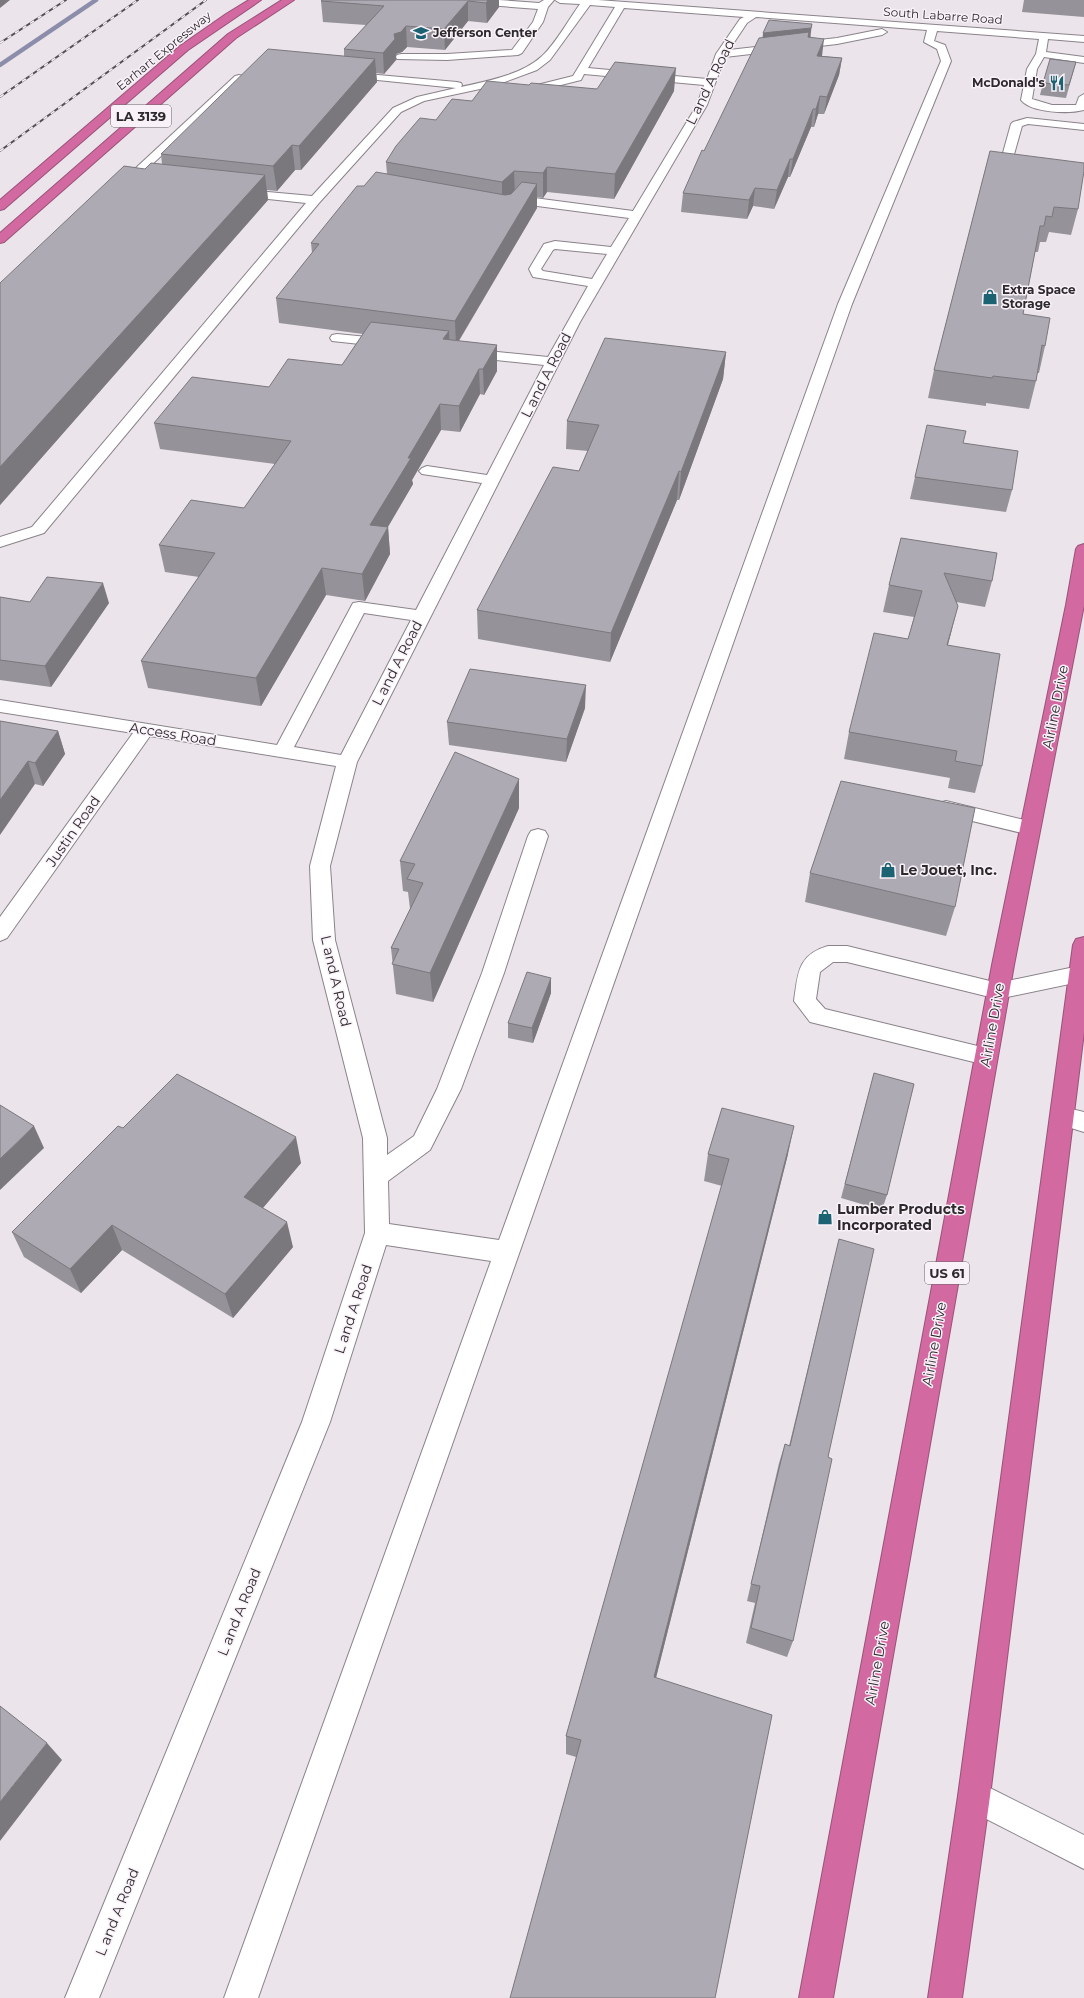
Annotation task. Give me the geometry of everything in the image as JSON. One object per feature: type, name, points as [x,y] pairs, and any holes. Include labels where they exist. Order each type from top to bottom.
[{"type":"highway","name":"Earhart Expressway","points":[[0,206],[184,48],[229,16],[256,0]]},
{"type":"highway","name":"LA 3139","points":[[0,239],[232,36],[289,0]]},
{"type":"highway","name":"Airline Drive","points":[[816,1998],[986,1056],[1075,605],[1084,549]]},
{"type":"highway","points":[[945,1998],[1073,1119],[1084,945]]},
{"type":"street","points":[[401,57],[447,58],[514,53],[518,51],[538,22],[546,2],[462,0]]},
{"type":"street","name":"South Labarre Road","points":[[560,0],[621,5],[755,10],[788,18],[1084,39]]},
{"type":"street","points":[[0,542],[38,530],[315,200],[396,110],[421,100],[476,87],[533,68],[546,58],[588,2]]},
{"type":"street","points":[[508,95],[577,78],[621,5]]},
{"type":"street","name":"L and A Road","points":[[82,1998],[316,1422],[377,1234],[375,1138],[324,940],[320,866],[347,762],[552,362],[596,282],[615,251],[625,223],[702,105],[714,69],[743,21],[755,10]]},
{"type":"street","points":[[784,29],[788,18]]},
{"type":"street","points":[[829,32],[833,21]]},
{"type":"street","points":[[582,70],[714,69],[837,41],[912,27]]},
{"type":"street","points":[[241,1998],[845,304],[946,61],[941,48],[929,42],[933,28]]},
{"type":"street","points":[[1044,36],[1041,54],[1032,70],[1026,100],[1034,105],[1067,110],[1082,109],[1084,97]]},
{"type":"street","points":[[1041,54],[1084,60]]},
{"type":"street","points":[[589,58],[604,60]]},
{"type":"street","points":[[129,180],[248,70]]},
{"type":"street","points":[[336,73],[476,87]]},
{"type":"street","points":[[1084,127],[1027,120],[1017,124],[1007,160],[1026,165],[1075,171],[1084,168]]},
{"type":"street","points":[[115,178],[144,182]]},
{"type":"street","points":[[230,191],[315,200]]},
{"type":"street","points":[[522,215],[503,213],[518,200],[625,223]]},
{"type":"street","points":[[596,282],[546,276],[538,274],[535,270],[548,247],[555,245],[615,251]]},
{"type":"street","points":[[337,338],[399,345]]},
{"type":"street","points":[[453,351],[552,362]]},
{"type":"street","points":[[427,471],[492,480]]},
{"type":"street","points":[[283,751],[359,607],[421,616]]},
{"type":"street","name":"Access Road","points":[[0,706],[347,762]]},
{"type":"street","name":"Justin Road","points":[[0,933],[146,730]]},
{"type":"street","points":[[926,804],[1030,828]]},
{"type":"street","points":[[376,1176],[422,1142],[450,1089],[493,973],[538,836]]},
{"type":"street","points":[[986,1056],[818,1016],[805,1001],[810,968],[828,954],[847,954],[998,992],[1082,976]]},
{"type":"street","points":[[377,1234],[506,1252]]},
{"type":"street","points":[[974,1796],[1084,1853]]},
{"type":"building","points":[[488,0],[486,3],[468,1],[444,29],[406,26],[401,32],[394,34],[395,39],[383,53],[344,49],[384,6],[321,1]]},
{"type":"building","points":[[769,20],[812,24],[811,28],[763,33]]},
{"type":"building","points":[[809,32],[808,37],[824,39],[817,56],[842,58],[827,97],[820,96],[816,109],[813,109],[793,159],[790,159],[777,190],[755,188],[749,200],[683,193],[702,150],[704,151],[759,38]]},
{"type":"building","points":[[268,49],[375,59],[299,146],[292,145],[273,166],[161,154]]},
{"type":"building","points":[[1050,59],[1076,62],[1069,85],[1043,83]]},
{"type":"building","points":[[615,62],[676,68],[615,174],[547,167],[543,173],[514,171],[502,182],[386,162],[396,146],[420,118],[436,120],[452,99],[472,101],[487,81],[597,89]]},
{"type":"building","name":"Extra Space Storage","points":[[990,151],[1084,163],[1078,209],[1054,207],[1052,217],[1046,216],[1044,226],[1040,226],[1023,314],[1050,318],[1045,346],[1042,345],[1036,381],[993,376],[992,378],[934,370]]},
{"type":"building","points":[[151,163],[265,175],[0,467],[0,283],[124,166],[145,169]]},
{"type":"building","points":[[376,172],[505,195],[511,194],[522,182],[537,184],[455,321],[276,298],[319,244],[311,243],[357,186],[364,186]]},
{"type":"building","points":[[371,322],[449,331],[443,339],[497,345],[483,369],[479,369],[459,406],[440,404],[408,458],[411,458],[370,525],[388,527],[362,574],[322,568],[256,678],[141,661],[215,553],[159,545],[191,500],[244,508],[291,441],[154,423],[192,377],[269,387],[288,359],[342,365]]},
{"type":"building","points":[[605,338],[726,352],[681,472],[679,471],[611,633],[477,610],[553,467],[579,471],[599,425],[567,421]]},
{"type":"building","points":[[927,425],[966,431],[963,443],[1018,451],[1012,490],[915,477]]},
{"type":"building","points":[[901,538],[997,553],[992,581],[944,573],[958,606],[947,645],[1000,654],[982,766],[955,761],[957,751],[849,732],[874,633],[908,639],[922,591],[889,585]]},
{"type":"building","points":[[47,577],[103,583],[45,666],[0,660],[0,597],[30,602]]},
{"type":"building","points":[[470,669],[586,685],[567,739],[447,722]]},
{"type":"building","points":[[0,721],[58,731],[35,763],[28,761],[0,800]]},
{"type":"building","points":[[455,752],[519,779],[430,973],[392,964],[399,949],[391,948],[423,883],[407,879],[415,864],[400,861]]},
{"type":"building","name":"Le Jouet, Inc.","points":[[841,781],[975,808],[955,907],[810,873]]},
{"type":"building","points":[[527,972],[551,978],[532,1028],[508,1023]]},
{"type":"building","points":[[874,1073],[914,1084],[887,1195],[845,1184]]},
{"type":"building","points":[[177,1074],[296,1137],[244,1197],[287,1222],[225,1294],[112,1225],[70,1269],[12,1232],[118,1126],[123,1128]]},
{"type":"building","points":[[0,1105],[34,1126],[0,1159]]},
{"type":"building","points":[[722,1108],[794,1126],[654,1677],[772,1715],[715,1998],[510,1998],[581,1740],[566,1736],[729,1159],[708,1154]]},
{"type":"building","points":[[839,1239],[874,1249],[828,1457],[832,1459],[793,1641],[751,1628],[760,1586],[751,1584],[785,1444],[790,1446]]},
{"type":"building","points":[[0,1706],[47,1743],[0,1802]]},
{"type":"waterway","points":[[0,65],[96,0]]},
{"type":"railway","points":[[0,43],[66,0]]},
{"type":"railway","points":[[0,97],[138,0]]},
{"type":"railway","points":[[0,151],[206,0]]},
{"type":"place","name":"Jefferson Center","points":[[421,33]]},
{"type":"place","name":"McDonald's","points":[[1057,83]]},
{"type":"place","name":"Extra Space Storage","points":[[990,297]]},
{"type":"place","name":"Le Jouet, Inc.","points":[[888,870]]},
{"type":"place","name":"Lumber Products Incorporated","points":[[825,1217]]}]
